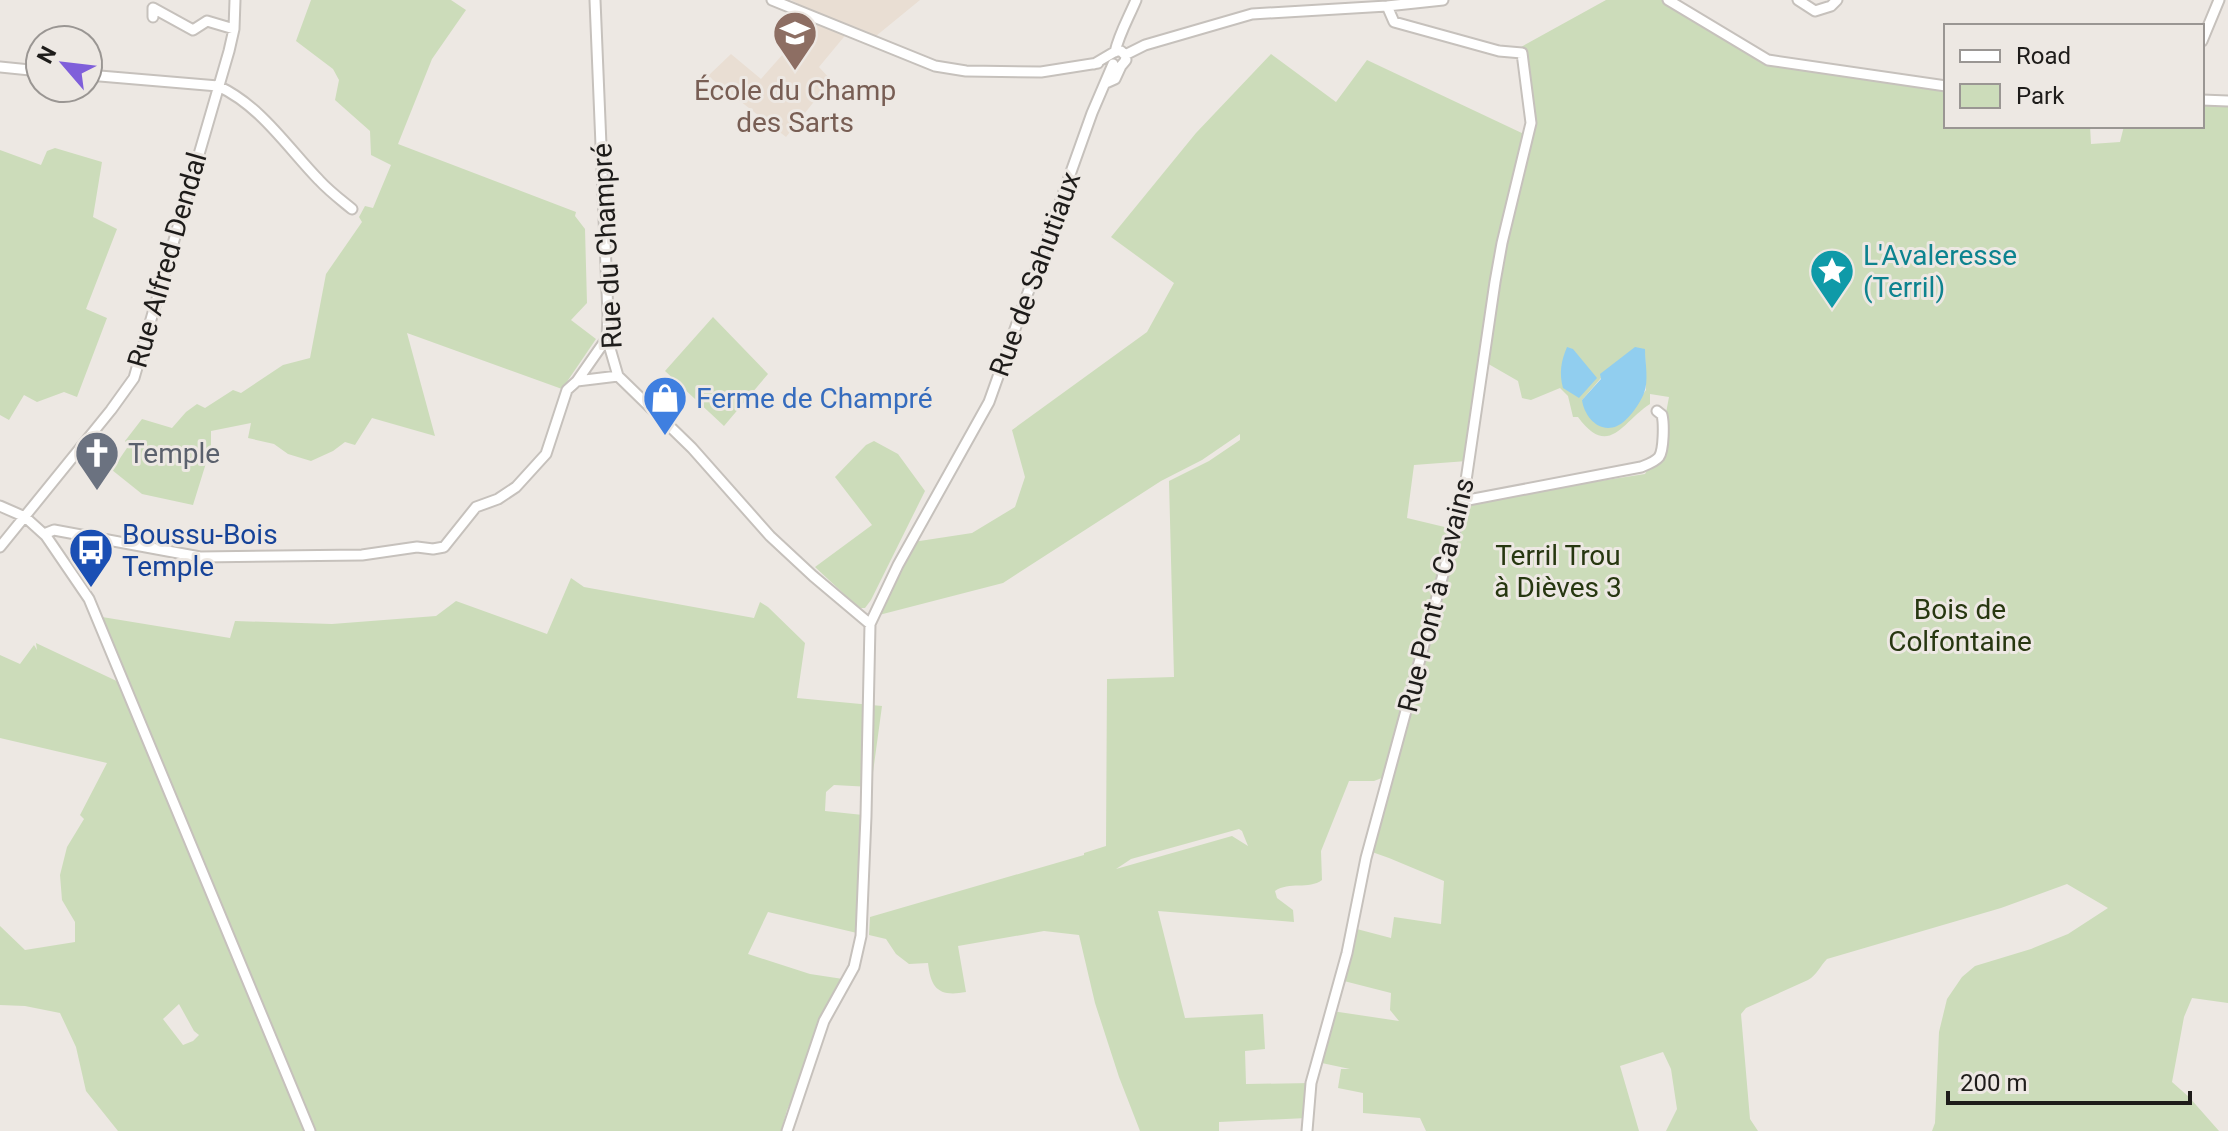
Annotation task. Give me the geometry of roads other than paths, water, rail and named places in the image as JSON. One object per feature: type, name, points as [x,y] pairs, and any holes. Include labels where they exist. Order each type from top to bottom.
[{"type":"street","name":"Rue Alfred Dendal","points":[[0,547],[134,378],[234,29],[235,0]]},
{"type":"street","name":"Rue du Champré","points":[[595,0],[607,338],[618,376],[692,448],[770,536],[870,624]]},
{"type":"street","points":[[772,0],[935,66],[966,71],[1041,72],[1117,58],[1148,44],[1252,14],[1443,0]]},
{"type":"street","points":[[1117,58],[1117,41],[1125,34],[1136,0]]},
{"type":"street","points":[[1668,0],[1768,60],[1944,86]]},
{"type":"street","points":[[1798,0],[1815,11],[1831,6],[1837,0]]},
{"type":"street","points":[[2204,36],[2219,0]]},
{"type":"street","name":"Rue Pont à Cavains","points":[[1307,1131],[1311,1083],[1347,953],[1366,858],[1463,501],[1502,243],[1531,123],[1522,53],[1499,51],[1394,22],[1387,6]]},
{"type":"street","points":[[153,17],[153,8],[193,30],[207,21],[234,29]]},
{"type":"street","points":[[1125,34],[1131,42],[1148,44]]},
{"type":"street","name":"Rue de Sahutiaux","points":[[870,624],[898,565],[989,402],[1092,113],[1107,81],[1115,79],[1117,58]]},
{"type":"street","points":[[1094,64],[1107,81]]},
{"type":"street","points":[[0,67],[24,69]]},
{"type":"street","points":[[104,76],[218,86],[234,94],[252,107],[321,183],[352,209]]},
{"type":"street","points":[[2204,100],[2228,101]]},
{"type":"street","points":[[44,534],[54,530],[200,557],[362,555],[417,547],[444,547],[476,507],[498,499],[516,487],[546,454],[567,390],[577,381],[607,338]]},
{"type":"street","points":[[577,381],[618,376]]},
{"type":"street","points":[[1463,501],[1641,467],[1657,459],[1661,452],[1664,420],[1657,411]]},
{"type":"street","points":[[0,506],[25,517],[44,534],[92,606],[310,1131]]},
{"type":"street","points":[[787,1131],[824,1021],[854,967],[861,936],[870,624]]},
{"type":"water","points":[[1567,347],[1573,349],[1597,378],[1579,398],[1563,388],[1561,367]]},
{"type":"water","points":[[1635,347],[1645,349],[1646,383],[1642,397],[1621,424],[1610,428],[1599,426],[1589,417],[1582,400],[1601,379],[1600,374]]},
{"type":"place","name":"École du Champ des Sarts","points":[[795,72]]},
{"type":"place","name":"L'Avaleresse (Terril)","points":[[1832,310]]},
{"type":"place","name":"Ferme de Champré","points":[[665,437]]},
{"type":"place","name":"Temple","points":[[97,492]]},
{"type":"place","name":"Boussu-Bois Temple","points":[[91,589]]},
{"type":"park label","name":"Terril Trou à Dièves 3","points":[[1558,571]]},
{"type":"park label","name":"Bois de Colfontaine","points":[[1960,625]]}]
